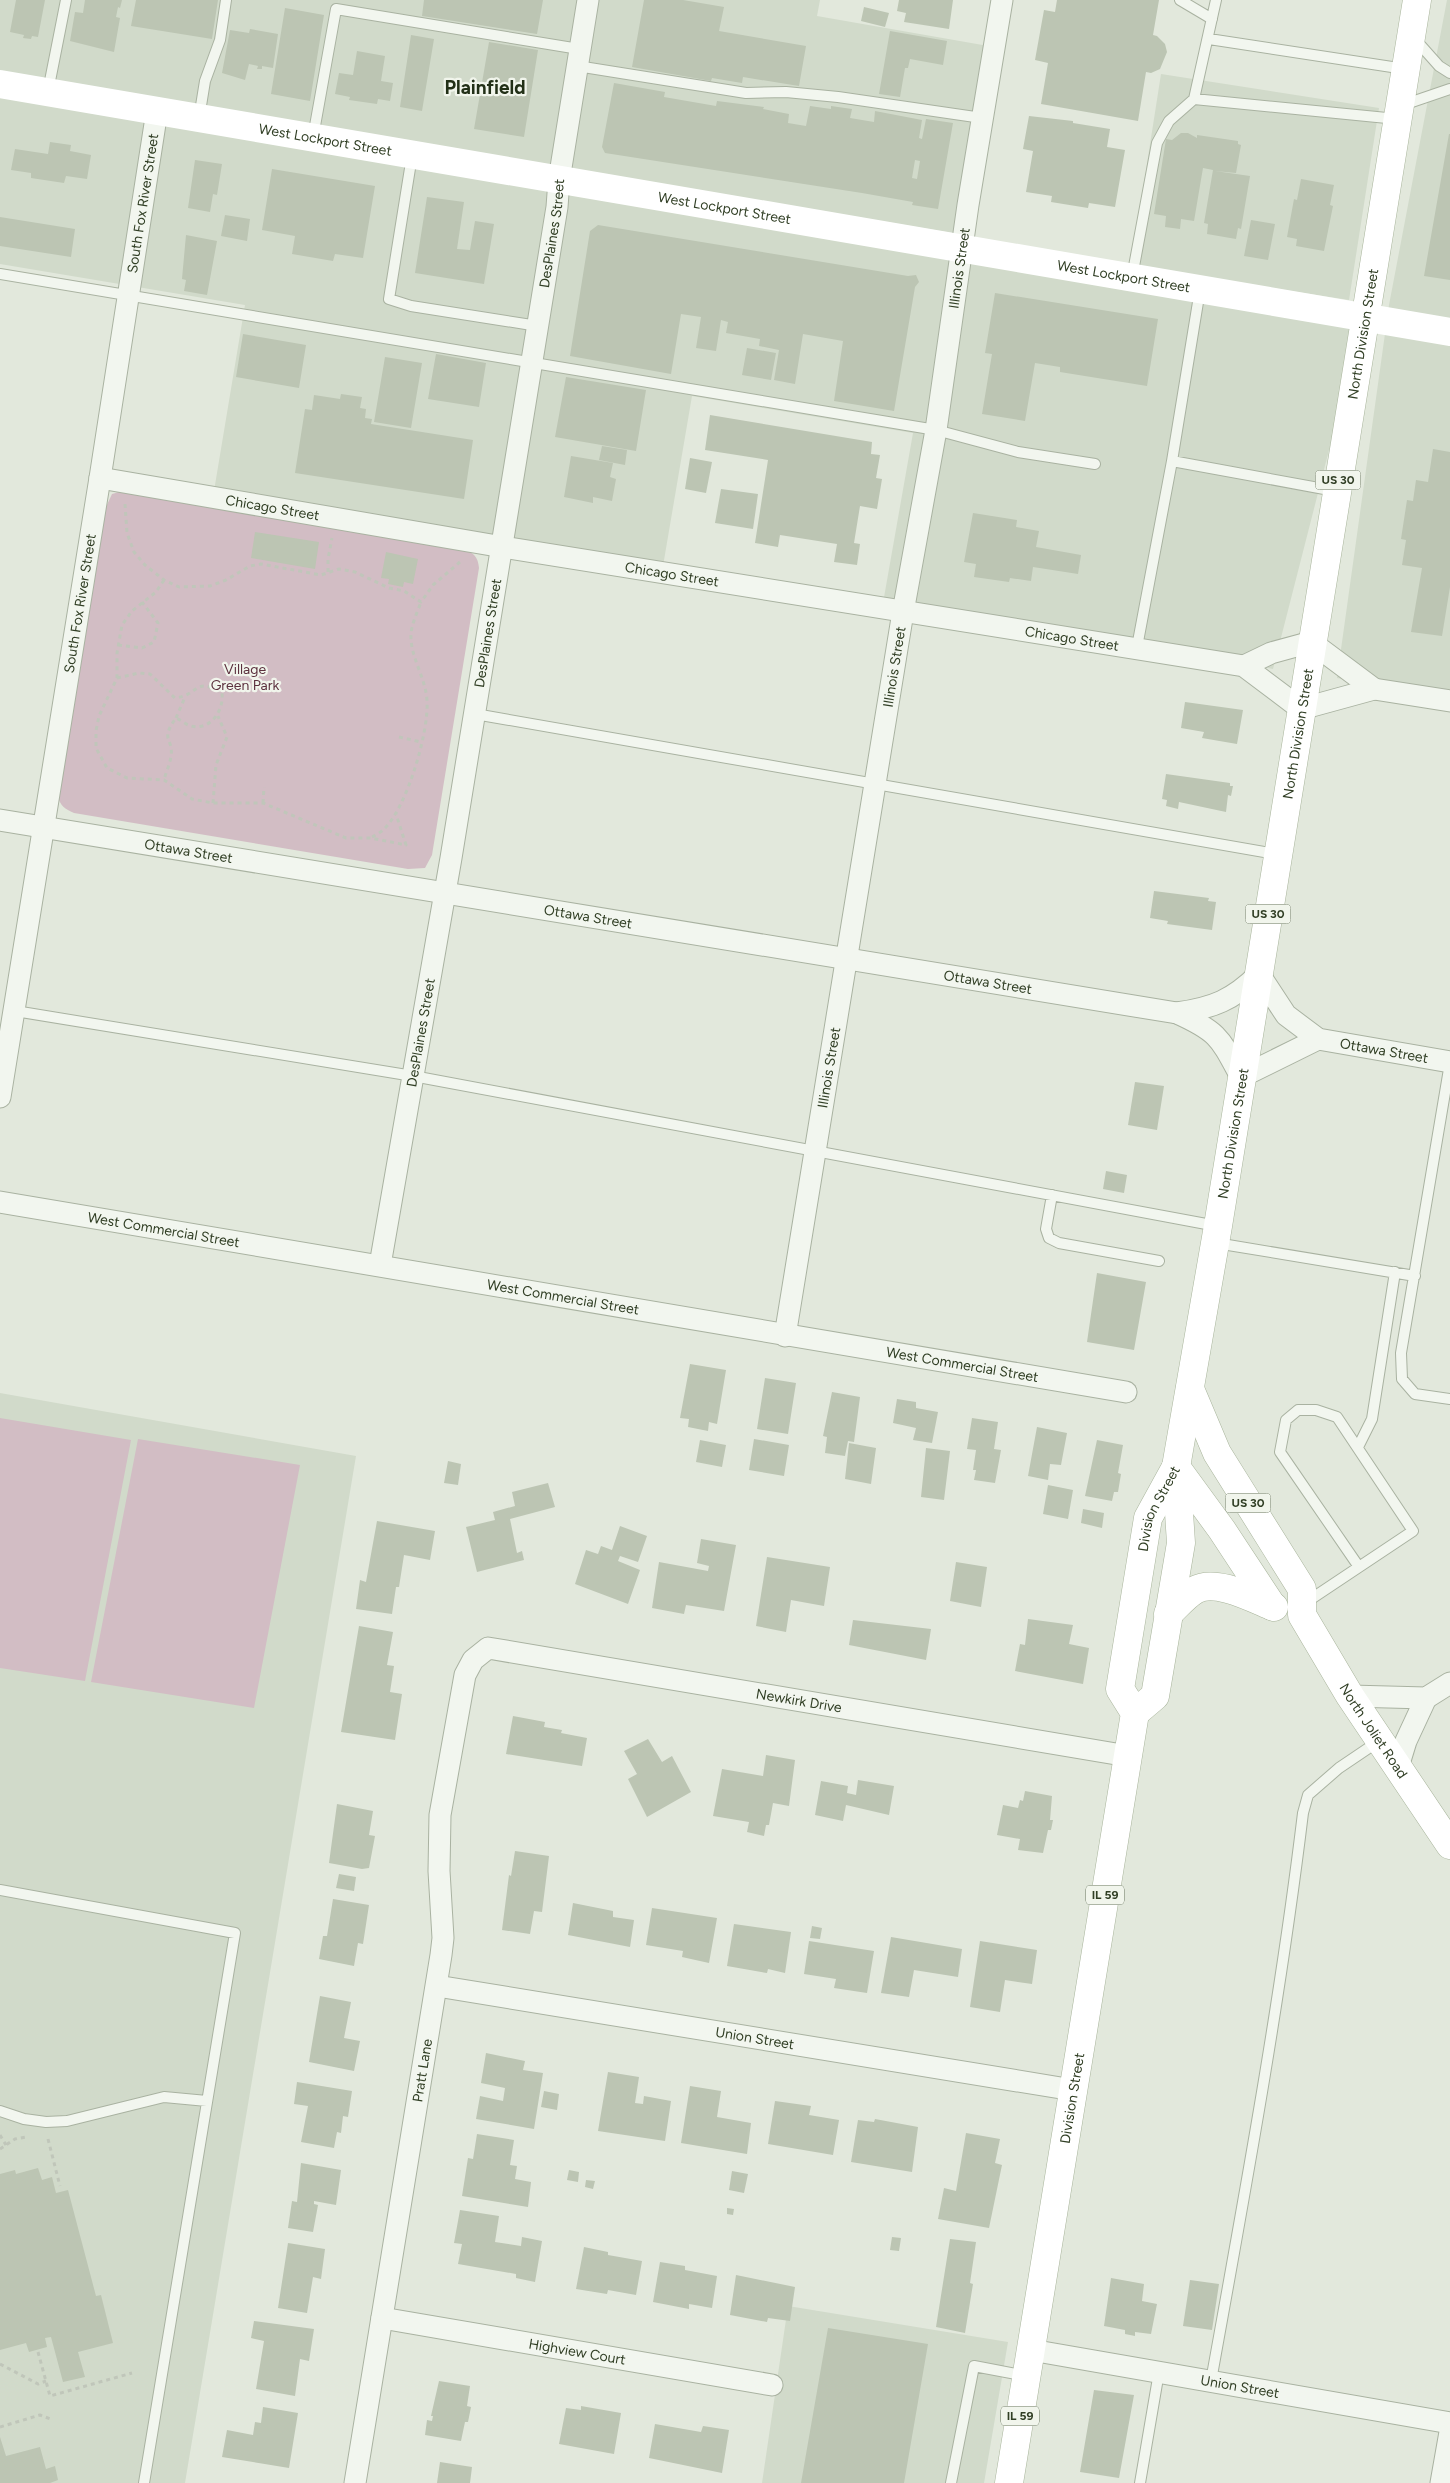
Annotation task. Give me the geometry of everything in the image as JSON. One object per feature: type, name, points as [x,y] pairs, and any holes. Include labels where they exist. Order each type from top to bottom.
[{"type":"main road","name":"North Division Street","points":[[1176,1467],[1259,974],[1311,642],[1417,0]]},
{"type":"main road","name":"West Lockport Street","points":[[0,84],[1450,332]]},
{"type":"main road","name":"North Joliet Road","points":[[1190,1389],[1217,1453],[1302,1589],[1302,1610],[1350,1696],[1450,1845]]},
{"type":"main road","name":"US 30","points":[[1176,1467],[1222,1530],[1272,1606]]},
{"type":"main road","name":"Division Street","points":[[1135,1713],[1155,1696],[1181,1543],[1176,1467]]},
{"type":"main road","name":"Division Street","points":[[1009,2483],[1135,1713],[1120,1688],[1148,1518],[1176,1467]]},
{"type":"main road","points":[[1168,1614],[1194,1591],[1202,1587],[1237,1590],[1272,1606],[1302,1610]]},
{"type":"street","name":"DesPlaines Street","points":[[380,1265],[503,547],[558,207],[560,180],[588,0]]},
{"type":"street","name":"Illinois Street","points":[[785,1336],[903,612],[936,430],[982,118],[1002,0]]},
{"type":"street","name":"South Fox River Street","points":[[0,1097],[157,111]]},
{"type":"street","name":"Chicago Street","points":[[100,478],[503,547],[903,612],[1137,647],[1244,666],[1301,709]]},
{"type":"street","points":[[1244,666],[1271,653],[1311,642],[1374,689]]},
{"type":"street","points":[[1301,709],[1374,689],[1450,701]]},
{"type":"street","name":"Ottawa Street","points":[[0,820],[1177,1013],[1201,1010],[1227,1000],[1242,991],[1259,974],[1286,1014],[1318,1039],[1450,1062]]},
{"type":"street","name":"Ottawa Street","points":[[1177,1013],[1211,1030],[1221,1041],[1241,1078]]},
{"type":"street","points":[[1241,1078],[1318,1039]]},
{"type":"street","name":"West Commercial Street","points":[[0,1202],[380,1265],[785,1336],[1126,1392]]},
{"type":"street","name":"Newkirk Drive","points":[[473,1660],[488,1648],[1128,1756]]},
{"type":"street","name":"Pratt Lane","points":[[355,2483],[444,1938],[439,1871],[440,1815],[465,1675],[473,1660]]},
{"type":"street","points":[[1398,1766],[1406,1741],[1426,1698],[1450,1683]]},
{"type":"street","points":[[1350,1696],[1426,1698]]},
{"type":"street","name":"Union Street","points":[[436,1986],[1073,2090]]},
{"type":"street","name":"Highview Court","points":[[382,2318],[772,2385]]},
{"type":"street","name":"Union Street","points":[[1031,2350],[1450,2423]]},
{"type":"street","points":[[1440,2483],[1450,2432]]},
{"type":"lane","points":[[48,92],[66,0]]},
{"type":"lane","points":[[199,118],[204,81],[220,40],[226,0]]},
{"type":"lane","points":[[1180,0],[1212,19]]},
{"type":"lane","points":[[1132,278],[1156,143],[1169,121],[1194,99],[1202,58],[1209,39],[1216,0]]},
{"type":"lane","points":[[313,138],[337,4],[746,93],[786,92],[838,97],[982,118]]},
{"type":"lane","points":[[1411,34],[1439,66],[1450,74]]},
{"type":"lane","points":[[1209,39],[1406,69]]},
{"type":"lane","points":[[1194,99],[1398,113],[1450,89]]},
{"type":"lane","points":[[413,155],[389,299],[411,306],[538,326]]},
{"type":"lane","points":[[0,274],[936,430],[1018,452],[1095,464]]},
{"type":"lane","points":[[1137,647],[1172,461],[1200,289]]},
{"type":"lane","points":[[1172,461],[1336,491]]},
{"type":"lane","points":[[475,714],[1277,855]]},
{"type":"lane","points":[[15,1011],[413,1076],[1052,1195],[1216,1234],[1415,1276]]},
{"type":"lane","points":[[1450,1062],[1401,1353],[1402,1379],[1415,1394],[1450,1399]]},
{"type":"lane","points":[[1052,1195],[1046,1229],[1049,1238],[1059,1243],[1159,1261]]},
{"type":"lane","points":[[1358,1447],[1372,1419],[1395,1272]]},
{"type":"lane","points":[[1302,1610],[1359,1567],[1413,1531],[1337,1417],[1316,1410],[1298,1410],[1286,1420],[1280,1452],[1359,1567]]},
{"type":"lane","points":[[1212,2381],[1272,2037],[1290,1923],[1303,1813],[1308,1795],[1339,1768],[1380,1740]]},
{"type":"lane","points":[[0,1890],[235,1933],[144,2483]]},
{"type":"lane","points":[[0,2111],[24,2119],[46,2122],[67,2121],[164,2097],[207,2101]]},
{"type":"lane","points":[[951,2483],[974,2366],[1027,2376]]},
{"type":"lane","points":[[1140,2483],[1158,2372]]},
{"type":"path","points":[[124,496],[127,533],[134,552],[145,565],[164,580],[179,587],[210,586],[226,580],[250,566],[260,564],[321,575],[339,569],[355,572],[389,588],[404,591],[421,602]]},
{"type":"path","points":[[328,572],[328,559],[336,518]]},
{"type":"path","points":[[371,838],[384,830],[396,814],[416,767],[426,720],[427,701],[423,676],[411,637],[421,602],[433,586],[462,560]]},
{"type":"path","points":[[164,580],[156,592],[132,611],[122,625],[118,645],[117,678],[99,716],[96,748],[107,768],[128,778],[164,780],[192,799],[213,803],[263,803],[346,838],[371,838],[406,845],[396,814]]},
{"type":"path","points":[[118,645],[142,648],[154,642],[158,623],[142,602]]},
{"type":"path","points":[[117,678],[139,673],[150,674],[175,698],[185,697]]},
{"type":"path","points":[[164,780],[172,754],[168,741],[168,729],[176,718],[185,697],[199,686],[210,686],[222,693],[224,703],[218,716],[201,726],[190,726],[176,718]]},
{"type":"path","points":[[213,803],[216,765],[227,738],[218,716]]},
{"type":"path","points":[[399,737],[421,742]]},
{"type":"path","points":[[263,803],[264,787]]},
{"type":"path","points":[[46,2133],[60,2186]]},
{"type":"path","points":[[0,2135],[6,2145]]},
{"type":"path","points":[[0,2149],[14,2139],[30,2136]]},
{"type":"path","points":[[38,2352],[50,2396],[132,2373]]},
{"type":"path","points":[[0,2364],[38,2384],[46,2382]]},
{"type":"path","points":[[0,2427],[40,2415],[53,2420]]},
{"type":"shaded area","points":[[0,0],[820,0],[817,16],[994,47],[959,234],[0,76]]},
{"type":"shaded area","points":[[1447,0],[1450,0],[1450,698],[1337,678],[1389,305]]},
{"type":"shaded area","points":[[1161,74],[1379,108],[1349,300],[1131,266]]},
{"type":"shaded area","points":[[0,92],[1362,321],[1273,669],[883,603],[913,433],[692,396],[663,566],[214,491],[245,305],[0,264]]},
{"type":"shaded area","points":[[0,1393],[356,1456],[185,2483],[0,2483]]},
{"type":"shaded area","points":[[788,2306],[1008,2342],[984,2483],[762,2483]]},
{"type":"green space","name":"Village Green Park","points":[[119,492],[468,551],[475,556],[479,568],[432,855],[425,868],[408,869],[74,813],[62,805],[58,796],[106,507],[112,494]]},
{"type":"green space","points":[[0,1418],[131,1440],[85,1681],[0,1668]]},
{"type":"green space","points":[[138,1439],[300,1465],[254,1708],[91,1682]]},
{"type":"building","points":[[16,0],[45,0],[38,37],[32,36],[31,39],[23,38],[24,35],[10,32]]},
{"type":"building","points":[[85,0],[122,0],[116,17],[120,18],[114,52],[70,41],[75,12],[83,13]]},
{"type":"building","points":[[136,0],[218,0],[212,39],[131,26]]},
{"type":"building","points":[[424,0],[543,0],[537,34],[422,16]]},
{"type":"building","points":[[644,0],[683,0],[724,7],[719,31],[806,46],[799,86],[743,77],[742,83],[712,78],[711,81],[632,67]]},
{"type":"building","points":[[899,0],[953,0],[949,29],[904,22],[906,13],[897,11]]},
{"type":"building","points":[[1057,0],[1159,0],[1153,35],[1157,36],[1165,44],[1167,52],[1160,69],[1151,73],[1146,72],[1138,121],[1041,104],[1048,63],[1035,60],[1044,10],[1055,12]]},
{"type":"building","points":[[864,7],[889,13],[885,27],[861,21]]},
{"type":"building","points":[[285,8],[324,15],[310,101],[271,94]]},
{"type":"building","points":[[250,29],[278,34],[273,68],[262,66],[262,69],[257,69],[258,66],[249,64],[245,80],[222,73],[230,30],[249,33]]},
{"type":"building","points":[[890,31],[947,41],[943,65],[910,59],[908,68],[905,68],[900,97],[879,94]]},
{"type":"building","points":[[411,35],[434,39],[422,111],[400,107]]},
{"type":"building","points":[[489,42],[538,50],[524,137],[474,129]]},
{"type":"building","points":[[357,51],[385,56],[381,81],[393,83],[390,101],[378,99],[377,104],[349,100],[350,97],[335,94],[339,73],[353,75]]},
{"type":"building","points":[[614,83],[665,92],[664,97],[716,106],[717,101],[764,107],[763,109],[789,114],[788,123],[806,126],[810,106],[852,109],[850,118],[874,122],[875,111],[922,120],[919,138],[922,139],[926,119],[953,123],[938,209],[912,205],[913,202],[862,193],[605,153],[602,147]],"holes":[[[915,160],[920,161],[917,179],[912,178]]]},
{"type":"building","points":[[1029,116],[1073,121],[1073,123],[1110,129],[1107,147],[1125,150],[1115,207],[1089,203],[1088,208],[1051,202],[1052,196],[1026,192],[1033,151],[1023,149]]},
{"type":"building","points":[[1181,133],[1188,133],[1197,138],[1197,135],[1238,141],[1238,144],[1241,145],[1236,173],[1215,171],[1250,176],[1241,229],[1238,228],[1236,239],[1207,234],[1208,224],[1204,223],[1213,170],[1203,168],[1194,221],[1181,219],[1180,229],[1165,227],[1166,216],[1154,214],[1166,139],[1172,140]]},
{"type":"building","points":[[1450,134],[1450,280],[1424,276]]},
{"type":"building","points":[[50,142],[71,145],[70,151],[91,155],[87,179],[66,176],[64,183],[31,178],[31,173],[11,170],[15,149],[48,154]]},
{"type":"building","points":[[195,160],[222,164],[217,195],[213,194],[210,212],[188,208]]},
{"type":"building","points":[[272,169],[375,186],[363,258],[335,254],[333,261],[292,254],[295,236],[262,230]]},
{"type":"building","points":[[1301,179],[1334,185],[1330,205],[1333,206],[1324,251],[1296,246],[1297,239],[1287,237],[1294,199],[1297,200]]},
{"type":"building","points":[[427,197],[464,202],[457,249],[470,250],[475,221],[494,224],[484,284],[415,273]]},
{"type":"building","points":[[225,215],[250,219],[247,241],[221,236]]},
{"type":"building","points":[[0,217],[75,229],[71,257],[0,246]]},
{"type":"building","points":[[1251,220],[1275,224],[1268,260],[1244,256]]},
{"type":"building","points":[[598,225],[908,276],[916,275],[919,282],[915,287],[894,411],[834,401],[843,341],[803,334],[795,384],[774,380],[779,350],[759,346],[760,339],[726,333],[728,322],[721,320],[716,351],[696,348],[701,317],[681,314],[671,374],[570,356],[590,231]]},
{"type":"building","points":[[186,235],[217,241],[207,295],[184,291],[186,280],[182,279]]},
{"type":"building","points":[[995,293],[1158,319],[1147,386],[1060,372],[1060,367],[1035,363],[1025,421],[982,414],[992,354],[985,353]]},
{"type":"building","points":[[243,334],[306,345],[299,388],[236,377]]},
{"type":"building","points":[[747,348],[776,353],[771,380],[742,375]]},
{"type":"building","points":[[436,354],[486,363],[479,407],[428,399]]},
{"type":"building","points":[[385,357],[422,363],[411,428],[374,422]]},
{"type":"building","points":[[566,377],[646,390],[636,451],[555,437]]},
{"type":"building","points":[[341,394],[362,397],[360,408],[366,409],[365,418],[372,419],[371,424],[473,440],[464,499],[295,473],[305,409],[312,410],[314,395],[340,399]]},
{"type":"building","points":[[710,415],[872,442],[871,454],[880,455],[876,478],[882,479],[877,509],[860,506],[854,543],[860,544],[857,565],[834,562],[837,544],[780,535],[778,547],[755,543],[768,460],[705,450]]},
{"type":"building","points":[[602,446],[627,450],[625,465],[599,460]]},
{"type":"building","points":[[1433,449],[1450,452],[1450,587],[1442,636],[1411,632],[1422,568],[1402,565],[1406,540],[1401,539],[1407,500],[1413,501],[1416,480],[1428,482]]},
{"type":"building","points":[[571,456],[613,463],[610,477],[616,479],[612,501],[593,497],[593,503],[564,497]]},
{"type":"building","points":[[690,458],[712,462],[706,493],[685,489]]},
{"type":"building","points":[[721,489],[758,494],[753,529],[715,523]]},
{"type":"building","points":[[973,513],[1017,520],[1016,527],[1039,531],[1036,547],[1081,555],[1078,574],[1033,567],[1031,581],[1010,578],[1009,582],[974,577],[976,564],[964,562]]},
{"type":"building","points":[[255,532],[319,542],[315,569],[251,558]]},
{"type":"building","points":[[386,552],[418,559],[413,584],[404,582],[403,587],[388,584],[389,579],[381,578]]},
{"type":"building","points":[[1185,702],[1243,710],[1237,744],[1202,738],[1204,732],[1181,728]]},
{"type":"building","points":[[1166,774],[1230,783],[1230,786],[1233,786],[1231,796],[1228,795],[1226,812],[1179,802],[1178,809],[1166,806],[1167,800],[1162,799]]},
{"type":"building","points":[[1154,891],[1209,898],[1208,901],[1216,902],[1212,930],[1167,924],[1168,921],[1150,918]]},
{"type":"building","points":[[1135,1082],[1164,1086],[1157,1130],[1128,1125]]},
{"type":"building","points":[[1106,1171],[1127,1175],[1124,1193],[1103,1189]]},
{"type":"building","points":[[1097,1273],[1146,1282],[1134,1350],[1087,1342]]},
{"type":"building","points":[[690,1364],[726,1370],[717,1424],[709,1422],[708,1431],[688,1427],[689,1419],[680,1418]]},
{"type":"building","points":[[765,1378],[796,1383],[788,1434],[757,1429]]},
{"type":"building","points":[[832,1392],[860,1397],[854,1442],[848,1441],[845,1456],[825,1453],[827,1437],[823,1436]]},
{"type":"building","points":[[897,1399],[916,1402],[916,1408],[938,1412],[932,1443],[913,1440],[916,1428],[893,1423]]},
{"type":"building","points":[[972,1418],[998,1422],[994,1449],[1001,1450],[995,1483],[974,1480],[976,1470],[973,1470],[976,1450],[967,1449]]},
{"type":"building","points":[[1037,1427],[1067,1433],[1061,1465],[1050,1464],[1048,1480],[1028,1476]]},
{"type":"building","points":[[754,1439],[789,1445],[784,1476],[749,1470]]},
{"type":"building","points":[[700,1440],[726,1445],[722,1467],[696,1462]]},
{"type":"building","points":[[1097,1440],[1123,1445],[1118,1473],[1121,1474],[1118,1492],[1114,1492],[1112,1501],[1085,1496]]},
{"type":"building","points":[[849,1443],[876,1448],[871,1484],[845,1479]]},
{"type":"building","points":[[926,1448],[950,1451],[944,1500],[921,1497]]},
{"type":"building","points":[[448,1461],[461,1464],[458,1485],[444,1483]]},
{"type":"building","points":[[548,1483],[555,1507],[510,1519],[517,1553],[522,1551],[524,1560],[477,1572],[466,1527],[495,1520],[493,1512],[515,1506],[512,1492]]},
{"type":"building","points":[[1048,1485],[1073,1490],[1068,1519],[1043,1514]]},
{"type":"building","points":[[1083,1509],[1104,1513],[1102,1528],[1081,1523]]},
{"type":"building","points":[[377,1521],[435,1531],[430,1560],[404,1555],[392,1614],[356,1609],[360,1580],[366,1582]]},
{"type":"building","points":[[620,1526],[647,1536],[638,1562],[620,1556],[618,1561],[640,1570],[628,1604],[575,1584],[586,1550],[598,1554],[601,1546],[612,1550]]},
{"type":"building","points":[[701,1539],[736,1545],[724,1611],[686,1605],[684,1614],[652,1608],[659,1562],[708,1571],[709,1566],[697,1563]]},
{"type":"building","points":[[767,1557],[830,1567],[824,1606],[791,1600],[786,1632],[756,1626]]},
{"type":"building","points":[[956,1562],[987,1567],[981,1607],[950,1601]]},
{"type":"building","points":[[1028,1619],[1073,1625],[1069,1644],[1089,1648],[1083,1684],[1015,1671],[1020,1644],[1025,1645]]},
{"type":"building","points":[[853,1620],[931,1629],[926,1660],[849,1645]]},
{"type":"building","points":[[359,1626],[393,1632],[387,1665],[394,1666],[390,1692],[402,1694],[395,1740],[341,1732]]},
{"type":"building","points":[[513,1716],[545,1722],[544,1727],[562,1730],[561,1733],[587,1738],[582,1766],[506,1754]]},
{"type":"building","points":[[648,1739],[662,1762],[672,1756],[691,1792],[647,1817],[628,1779],[637,1774],[624,1751]]},
{"type":"building","points":[[766,1755],[795,1760],[789,1806],[773,1803],[769,1825],[766,1825],[764,1836],[747,1832],[749,1822],[713,1816],[722,1769],[763,1776]]},
{"type":"building","points":[[858,1780],[894,1786],[889,1815],[846,1805],[843,1821],[815,1815],[821,1781],[848,1786],[847,1793],[856,1795]]},
{"type":"building","points":[[1025,1791],[1052,1796],[1050,1820],[1053,1820],[1051,1830],[1048,1830],[1043,1853],[1018,1850],[1020,1839],[997,1835],[1003,1805],[1018,1808],[1020,1800],[1023,1801]]},
{"type":"building","points":[[337,1804],[373,1811],[369,1835],[375,1836],[369,1868],[362,1869],[329,1863]]},
{"type":"building","points":[[515,1851],[549,1856],[542,1912],[534,1911],[530,1934],[502,1930],[509,1875],[511,1876]]},
{"type":"building","points":[[339,1874],[356,1877],[354,1891],[336,1888]]},
{"type":"building","points":[[333,1899],[369,1905],[363,1944],[358,1943],[354,1966],[319,1959],[323,1936],[327,1936]]},
{"type":"building","points":[[573,1903],[613,1911],[613,1917],[634,1920],[630,1947],[568,1935]]},
{"type":"building","points":[[652,1908],[717,1918],[709,1963],[682,1957],[683,1951],[646,1945]]},
{"type":"building","points":[[734,1924],[791,1932],[785,1973],[768,1969],[767,1973],[727,1966]]},
{"type":"building","points":[[812,1926],[822,1928],[820,1939],[810,1938]]},
{"type":"building","points":[[891,1937],[962,1949],[958,1977],[914,1970],[909,1997],[881,1993]]},
{"type":"building","points":[[809,1941],[874,1951],[867,1993],[834,1988],[836,1979],[804,1974]]},
{"type":"building","points":[[980,1941],[1037,1950],[1032,1984],[1005,1980],[1000,2012],[970,2007]]},
{"type":"building","points":[[320,1996],[351,2002],[344,2038],[360,2041],[354,2071],[309,2062]]},
{"type":"building","points":[[486,2053],[525,2061],[523,2070],[543,2073],[534,2129],[476,2119],[480,2096],[503,2101],[505,2088],[481,2083]]},
{"type":"building","points":[[608,2072],[639,2077],[635,2103],[643,2104],[644,2096],[671,2101],[665,2141],[598,2131]]},
{"type":"building","points":[[297,2082],[352,2091],[348,2117],[343,2116],[341,2133],[337,2132],[334,2148],[301,2142],[308,2106],[294,2104]]},
{"type":"building","points":[[690,2086],[721,2091],[717,2117],[751,2123],[747,2154],[681,2143]]},
{"type":"building","points":[[544,2091],[559,2094],[557,2110],[541,2107]]},
{"type":"building","points":[[775,2101],[811,2106],[809,2115],[839,2120],[833,2155],[768,2144]]},
{"type":"building","points":[[875,2119],[918,2127],[912,2172],[851,2162],[858,2120],[874,2122]]},
{"type":"building","points":[[966,2133],[1000,2139],[995,2163],[1002,2165],[989,2228],[938,2219],[944,2188],[956,2191]]},
{"type":"building","points":[[477,2134],[514,2140],[510,2165],[517,2166],[515,2179],[531,2182],[528,2207],[462,2196],[468,2158],[473,2159]]},
{"type":"building","points":[[301,2163],[341,2170],[336,2205],[314,2201],[314,2204],[318,2205],[313,2232],[288,2228],[292,2201],[297,2202]]},
{"type":"building","points":[[38,2168],[42,2180],[52,2177],[56,2193],[68,2190],[96,2296],[101,2295],[113,2343],[78,2352],[85,2377],[63,2382],[51,2337],[45,2338],[47,2347],[29,2352],[26,2343],[0,2350],[0,2174],[15,2170],[16,2174]]},
{"type":"building","points":[[569,2170],[579,2172],[578,2182],[567,2180]]},
{"type":"building","points":[[732,2171],[748,2174],[744,2193],[729,2190]]},
{"type":"building","points":[[586,2180],[595,2181],[593,2189],[585,2187]]},
{"type":"building","points":[[727,2208],[734,2209],[733,2215],[727,2214]]},
{"type":"building","points":[[460,2210],[499,2216],[495,2242],[521,2246],[522,2237],[542,2241],[535,2282],[516,2278],[516,2274],[458,2264],[462,2244],[454,2243]]},
{"type":"building","points":[[892,2237],[901,2238],[899,2251],[890,2250]]},
{"type":"building","points":[[950,2239],[976,2242],[970,2283],[973,2284],[965,2333],[936,2327]]},
{"type":"building","points":[[288,2243],[325,2249],[321,2279],[313,2277],[307,2313],[278,2308]]},
{"type":"building","points":[[584,2247],[608,2252],[608,2255],[642,2261],[636,2295],[608,2290],[607,2294],[576,2289]]},
{"type":"building","points":[[660,2262],[685,2266],[685,2270],[717,2276],[712,2308],[689,2304],[689,2309],[653,2302]]},
{"type":"building","points":[[736,2275],[795,2287],[790,2321],[768,2318],[767,2322],[730,2315]]},
{"type":"building","points":[[1111,2278],[1144,2284],[1142,2301],[1157,2304],[1151,2334],[1135,2332],[1135,2336],[1125,2334],[1125,2330],[1104,2326]]},
{"type":"building","points":[[1190,2280],[1219,2284],[1212,2330],[1183,2326]]},
{"type":"building","points":[[254,2321],[314,2329],[309,2361],[300,2359],[295,2396],[256,2389],[264,2341],[251,2338]]},
{"type":"building","points":[[828,2328],[928,2344],[904,2483],[801,2483]]},
{"type":"building","points":[[439,2381],[470,2386],[467,2406],[471,2407],[468,2422],[465,2422],[461,2441],[425,2435],[427,2420],[432,2421],[433,2416],[431,2416]]},
{"type":"building","points":[[1094,2390],[1134,2395],[1119,2478],[1080,2472]]},
{"type":"building","points":[[581,2406],[621,2413],[614,2454],[559,2444],[566,2408],[581,2410]]},
{"type":"building","points":[[263,2407],[298,2413],[289,2468],[222,2457],[227,2430],[253,2435],[255,2422],[261,2423]]},
{"type":"building","points":[[655,2424],[701,2432],[703,2426],[729,2430],[722,2473],[649,2458]]},
{"type":"building","points":[[0,2437],[6,2456],[40,2447],[46,2469],[55,2466],[58,2480],[50,2483],[0,2483]]},
{"type":"building","points":[[440,2462],[472,2467],[470,2483],[437,2483]]},
{"type":"district","name":"Plainfield","points":[[485,87]]}]
